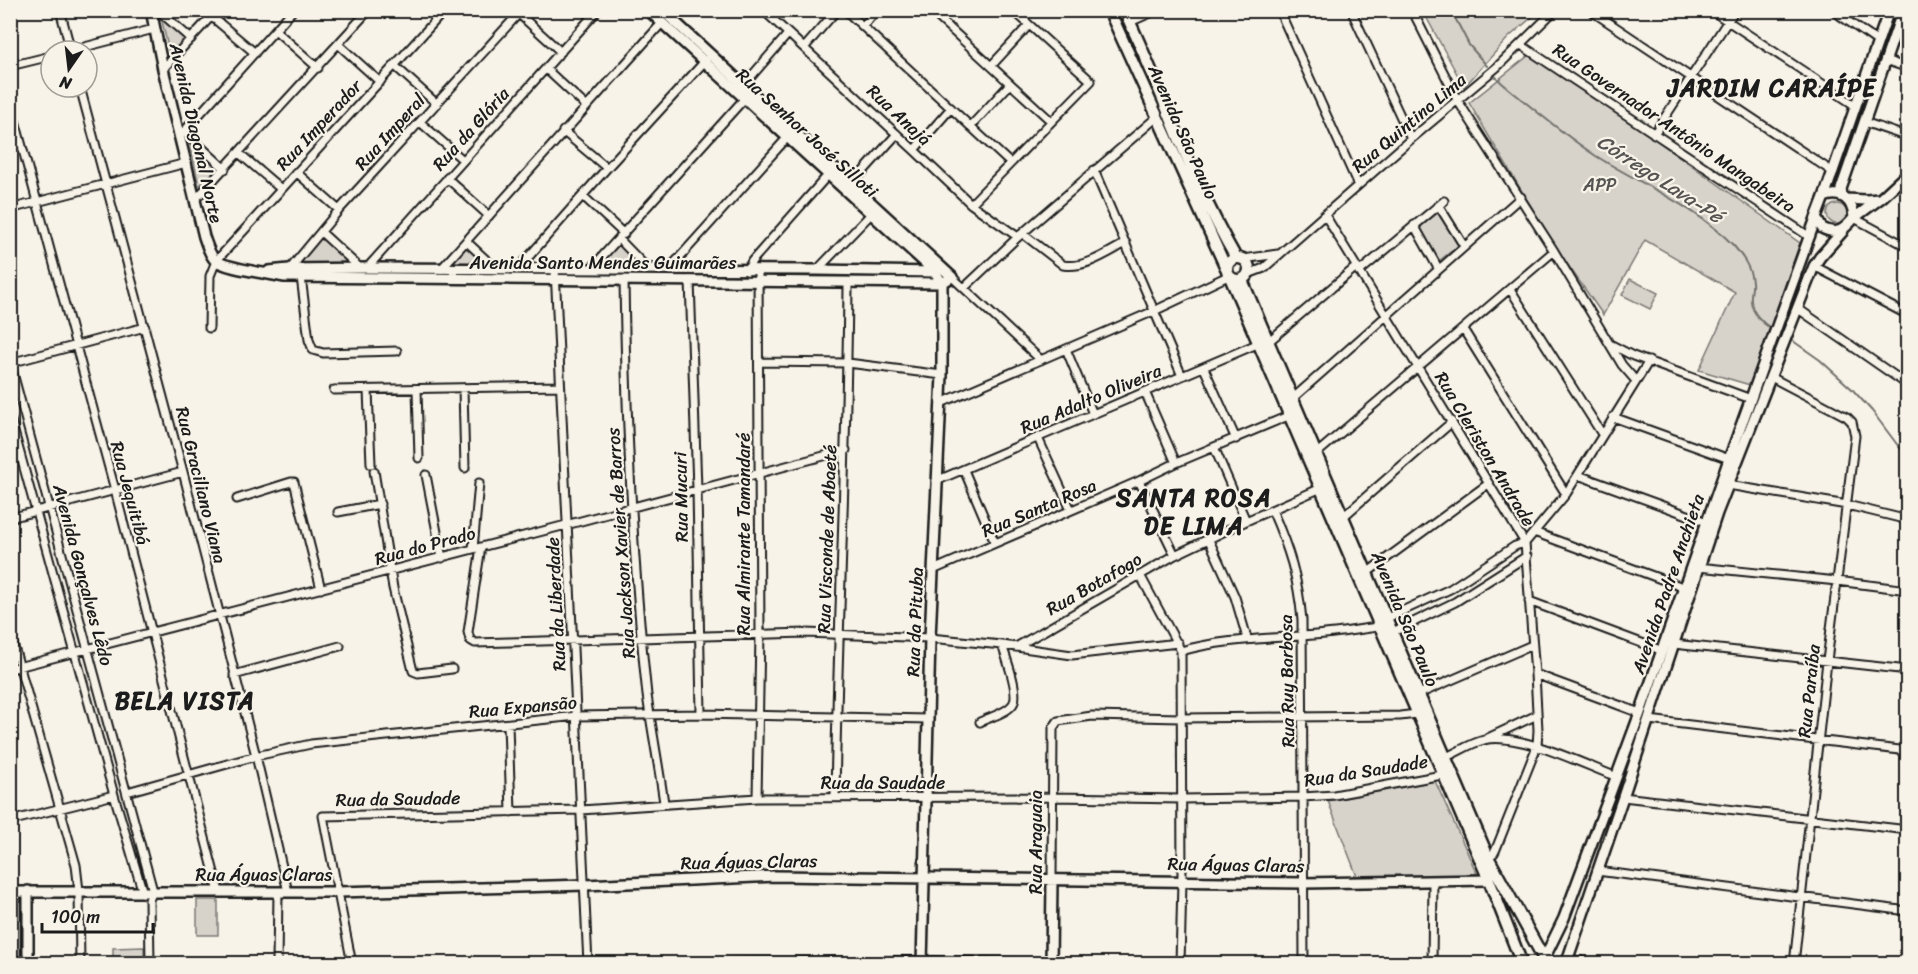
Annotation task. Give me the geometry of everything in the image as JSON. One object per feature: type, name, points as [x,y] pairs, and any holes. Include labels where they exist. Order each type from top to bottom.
[{"type":"main road","name":"Avenida São Paulo","points":[[1109,10],[1228,274],[1292,399],[1368,572],[1488,857],[1545,962]]},
{"type":"main road","name":"Avenida São Paulo","points":[[1124,10],[1214,219],[1240,258],[1249,265],[1245,277],[1262,343],[1288,416],[1522,963]]},
{"type":"main road","points":[[1240,258],[1231,260],[1228,274],[1236,280],[1245,277]]},
{"type":"street","points":[[60,10],[67,39]]},
{"type":"street","name":"Avenida Diagonal Norte","points":[[151,10],[163,69],[182,134],[186,164],[204,237],[216,261]]},
{"type":"street","points":[[158,10],[191,39]]},
{"type":"street","points":[[225,169],[182,134],[293,10]]},
{"type":"street","points":[[195,200],[369,10]]},
{"type":"street","name":"Rua Imperador","points":[[216,261],[445,10]]},
{"type":"street","name":"Rua da Glória","points":[[363,268],[598,10]]},
{"type":"street","name":"Rua Senhor José Silloti","points":[[648,10],[743,86],[949,274]]},
{"type":"street","name":"Rua Senhor José Silloti","points":[[662,10],[744,99],[935,273],[942,283]]},
{"type":"street","name":"Rua Anajá","points":[[763,10],[971,204],[1064,265],[1071,266],[1091,261],[1126,243]]},
{"type":"street","points":[[804,48],[837,10]]},
{"type":"street","points":[[845,10],[1011,163]]},
{"type":"street","points":[[863,26],[877,10]]},
{"type":"street","points":[[930,10],[1051,122]]},
{"type":"street","points":[[971,204],[1091,81],[1014,10]]},
{"type":"street","points":[[1130,22],[1157,10]]},
{"type":"street","points":[[1279,10],[1358,185]]},
{"type":"street","points":[[1351,10],[1411,139]]},
{"type":"street","points":[[1412,10],[1458,101],[1521,197],[1622,365],[1636,381]]},
{"type":"street","name":"Rua Quintino Lima","points":[[1245,277],[1264,268],[1411,139],[1458,101],[1521,45],[1555,10]]},
{"type":"street","points":[[1590,10],[1833,172]]},
{"type":"street","points":[[1711,10],[1856,106]]},
{"type":"street","points":[[1654,134],[1734,10]]},
{"type":"street","points":[[1832,10],[1878,42]]},
{"type":"street","name":"Avenida Padre Anchieta","points":[[1545,962],[1564,918],[1662,651],[1698,567],[1728,485],[1751,399],[1889,10]]},
{"type":"street","points":[[1903,10],[1841,189],[1844,197],[1852,206],[1854,218],[1908,247]]},
{"type":"street","points":[[520,12],[561,52]]},
{"type":"street","name":"Rua Imperal","points":[[287,273],[339,210],[520,12]]},
{"type":"street","points":[[163,69],[214,14],[255,53]]},
{"type":"street","points":[[441,269],[662,23]]},
{"type":"street","points":[[991,66],[1029,25]]},
{"type":"street","points":[[99,43],[154,29]]},
{"type":"street","points":[[275,30],[318,68]]},
{"type":"street","points":[[743,86],[788,34]]},
{"type":"street","points":[[338,44],[380,82]]},
{"type":"street","name":"Rua Governador Antônio Mangabeira","points":[[1521,45],[1810,237]]},
{"type":"street","points":[[10,66],[39,59]]},
{"type":"street","points":[[517,270],[606,168],[707,59]]},
{"type":"street","points":[[1885,60],[1908,68]]},
{"type":"street","points":[[395,66],[437,104]]},
{"type":"street","points":[[546,69],[586,106]]},
{"type":"street","points":[[971,126],[1010,84]]},
{"type":"street","name":"Rua Graciliano Viana","points":[[83,99],[183,472],[256,756],[288,892]]},
{"type":"street","points":[[591,269],[744,99]]},
{"type":"street","name":"Rua Jequitibá","points":[[10,102],[115,490],[219,892]]},
{"type":"street","points":[[915,150],[951,108]]},
{"type":"street","points":[[964,288],[1094,170],[1157,117]]},
{"type":"street","points":[[420,122],[463,160]]},
{"type":"street","points":[[1864,122],[1908,137]]},
{"type":"street","points":[[563,131],[606,168]]},
{"type":"street","points":[[851,186],[897,134]]},
{"type":"street","points":[[669,269],[787,138]]},
{"type":"street","points":[[239,153],[281,189]]},
{"type":"street","points":[[10,209],[186,164]]},
{"type":"street","points":[[1094,170],[1182,376]]},
{"type":"street","points":[[296,172],[339,210]]},
{"type":"street","points":[[747,275],[752,261],[828,175]]},
{"type":"street","name":"Avenida Padre Anchieta","points":[[1567,961],[1650,720],[1674,644],[1687,589],[1707,522],[1771,377],[1814,266],[1854,218],[1906,176]]},
{"type":"street","points":[[447,178],[489,216]]},
{"type":"street","points":[[1824,197],[1834,194],[1866,200],[1881,198]]},
{"type":"street","points":[[583,196],[648,269]]},
{"type":"street","points":[[1292,399],[1521,197]]},
{"type":"street","name":"Rua Adalto Oliveira","points":[[936,481],[1262,343],[1441,203],[1464,246]]},
{"type":"street","points":[[817,270],[871,214]]},
{"type":"street","name":"Rua Cleriston Andrade","points":[[1325,215],[1525,543],[1535,674],[1537,746],[1496,849],[1488,857]]},
{"type":"street","points":[[1816,218],[1826,230],[1843,231]]},
{"type":"street","points":[[1414,225],[1438,268]]},
{"type":"street","points":[[321,232],[363,268]]},
{"type":"street","points":[[466,241],[496,269]]},
{"type":"street","points":[[1316,454],[1554,251]]},
{"type":"street","points":[[1240,258],[1278,254]]},
{"type":"street","points":[[209,328],[210,276],[216,261]]},
{"type":"street","name":"Avenida Santo Mendes Guimarães","points":[[216,261],[241,269],[264,272],[287,273],[363,268],[496,269],[624,279],[690,280],[747,275],[758,270],[949,274]]},
{"type":"street","points":[[1814,266],[1908,315]]},
{"type":"street","name":"Avenida Santo Mendes Guimarães","points":[[287,273],[301,277],[554,274],[591,269],[669,269],[747,275],[758,280],[942,283]]},
{"type":"street","name":"Rua Almirante Tamandaré","points":[[757,798],[760,634],[758,270]]},
{"type":"street","name":"Rua da Liberdade","points":[[554,274],[588,963]]},
{"type":"street","points":[[942,283],[949,274],[1041,360]]},
{"type":"street","points":[[941,403],[1154,311],[1228,274]]},
{"type":"street","points":[[301,277],[309,340],[313,350],[323,353],[397,351]]},
{"type":"street","name":"Rua Jackson Xavier de Barros","points":[[624,279],[632,507],[650,714],[664,803]]},
{"type":"street","name":"Rua Mucuri","points":[[690,280],[701,714]]},
{"type":"street","name":"Rua Visconde de Abaeté","points":[[835,797],[838,634],[846,450],[848,282]]},
{"type":"street","name":"Rua da Pituba","points":[[922,963],[930,638],[942,375],[942,283]]},
{"type":"street","points":[[1510,289],[1602,434]]},
{"type":"street","points":[[1797,308],[1908,386]]},
{"type":"street","points":[[11,363],[145,327]]},
{"type":"street","points":[[1463,329],[1566,494]]},
{"type":"street","points":[[1610,344],[1628,354],[1751,399]]},
{"type":"street","points":[[1066,349],[1093,414]]},
{"type":"street","points":[[759,362],[848,363],[942,375]]},
{"type":"street","points":[[1387,618],[1450,589],[1515,546],[1525,543],[1566,494],[1649,362]]},
{"type":"street","name":"Avenida Gonçalves Lêdo","points":[[11,363],[127,792],[151,896],[150,963]]},
{"type":"street","points":[[1204,368],[1236,439]]},
{"type":"street","name":"Rua Paraíba","points":[[1771,377],[1841,414],[1852,422],[1855,436],[1827,661],[1794,963]]},
{"type":"street","points":[[334,390],[559,386]]},
{"type":"street","points":[[464,388],[465,468]]},
{"type":"street","points":[[417,389],[419,458]]},
{"type":"street","points":[[368,390],[373,468],[398,612],[413,671],[418,673],[452,669]]},
{"type":"street","points":[[1145,392],[1176,463]]},
{"type":"street","name":"Rua Santa Rosa","points":[[933,570],[1288,416]]},
{"type":"street","name":"Avenida Gonçalves Lêdo","points":[[10,417],[141,891]]},
{"type":"street","points":[[1613,417],[1733,460]]},
{"type":"street","points":[[1344,516],[1452,422]]},
{"type":"street","points":[[1038,438],[1071,510]]},
{"type":"street","points":[[1214,447],[1246,521]]},
{"type":"street","name":"Rua do Prado","points":[[10,669],[442,558],[846,450]]},
{"type":"street","points":[[964,470],[995,543]]},
{"type":"street","points":[[10,518],[183,472]]},
{"type":"street","points":[[426,475],[442,558]]},
{"type":"street","points":[[1578,475],[1707,522]]},
{"type":"street","points":[[1139,481],[1175,555]]},
{"type":"street","points":[[237,499],[294,482],[321,589]]},
{"type":"street","points":[[479,483],[477,548],[468,632],[470,640],[475,643],[699,635],[838,634],[930,638],[1016,646],[1072,655],[1203,645],[1247,638],[1303,636],[1379,627]]},
{"type":"street","points":[[1368,572],[1488,484]]},
{"type":"street","points":[[1728,485],[1847,506],[1908,520]]},
{"type":"street","name":"Rua Botafogo","points":[[1016,646],[1175,555],[1319,489]]},
{"type":"street","points":[[338,513],[380,504]]},
{"type":"street","name":"Rua Ruy Barbosa","points":[[1272,510],[1287,544],[1296,576],[1303,636],[1304,963]]},
{"type":"street","points":[[1534,532],[1687,589]]},
{"type":"street","points":[[1209,540],[1235,597],[1247,638]]},
{"type":"street","points":[[1393,632],[1455,602],[1527,556]]},
{"type":"street","points":[[1698,567],[1908,590]]},
{"type":"street","points":[[1140,575],[1179,647],[1182,718],[1180,963]]},
{"type":"street","points":[[1450,589],[1455,602]]},
{"type":"street","points":[[1529,601],[1662,651]]},
{"type":"street","points":[[10,633],[76,866],[79,891],[80,963]]},
{"type":"street","points":[[1674,644],[1908,670]]},
{"type":"street","points":[[980,722],[1014,704],[1015,689],[1002,645]]},
{"type":"street","points":[[1419,694],[1532,645]]},
{"type":"street","points":[[234,675],[340,646]]},
{"type":"street","points":[[1535,674],[1640,713]]},
{"type":"street","name":"Rua Expansão","points":[[127,792],[256,756],[311,744],[577,716],[701,714],[928,719]]},
{"type":"street","points":[[1182,718],[1417,714]]},
{"type":"street","name":"Rua Araguaia","points":[[1052,963],[1053,728],[1056,722],[1092,716],[1182,718]]},
{"type":"street","points":[[1446,757],[1537,716]]},
{"type":"street","points":[[1650,720],[1908,751]]},
{"type":"street","points":[[508,724],[511,812]]},
{"type":"street","points":[[1517,724],[1514,733],[1521,742]]},
{"type":"street","points":[[1484,740],[1496,738],[1537,746],[1617,777]]},
{"type":"street","name":"Rua da Saudade","points":[[338,892],[323,816],[581,810],[757,798],[1303,797],[1334,795],[1442,775]]},
{"type":"street","points":[[10,821],[114,795]]},
{"type":"street","points":[[1623,798],[1908,830]]},
{"type":"street","points":[[1597,871],[1908,911]]},
{"type":"street","name":"Rua Águas Claras","points":[[12,891],[141,891],[151,896],[219,892],[338,892],[585,885],[775,876],[1303,883],[1488,880]]},
{"type":"street","points":[[1432,963],[1433,881]]},
{"type":"street","points":[[12,891],[15,963]]},
{"type":"street","points":[[28,891],[28,963]]},
{"type":"street","points":[[277,963],[278,892]]},
{"type":"street","points":[[338,892],[352,963]]},
{"type":"street","points":[[1567,961],[1602,963]]},
{"type":"street","points":[[728,963],[1020,963]]},
{"type":"street","points":[[1498,963],[1522,963]]},
{"type":"green space","points":[[1423,11],[1539,11],[1508,38],[1464,87]]},
{"type":"green space","points":[[161,17],[185,39],[170,56]]},
{"type":"green space","name":"APP","points":[[1533,52],[1800,243],[1750,385],[1699,370],[1735,292],[1645,240],[1603,315],[1556,248],[1469,103]]},
{"type":"green space","points":[[189,140],[218,168],[199,186]]},
{"type":"green space","points":[[1837,204],[1844,207],[1847,214],[1844,221],[1837,224],[1830,221],[1827,214],[1830,207]]},
{"type":"green space","points":[[1439,212],[1459,245],[1439,261],[1419,228]]},
{"type":"green space","points":[[321,236],[350,263],[296,266]]},
{"type":"green space","points":[[466,245],[484,264],[450,264]]},
{"type":"green space","points":[[619,245],[639,265],[598,266]]},
{"type":"green space","points":[[1630,279],[1658,293],[1650,309],[1622,295]]},
{"type":"green space","points":[[1435,781],[1477,874],[1358,879],[1328,801]]},
{"type":"green space","points":[[197,900],[218,900],[218,935],[197,935]]},
{"type":"green space","points":[[144,947],[144,963],[113,963],[113,948]]},
{"type":"waterway","name":"Córrego Lava-Pé","points":[[1451,10],[1469,45],[1487,66]]},
{"type":"waterway","name":"Córrego Lava-Pé","points":[[1495,76],[1584,148],[1686,208],[1719,232],[1734,246],[1746,263],[1751,277],[1753,310],[1761,321],[1772,329]]},
{"type":"waterway","name":"Córrego Lava-Pé","points":[[1793,341],[1820,360],[1852,389],[1899,447],[1908,454]]},
{"type":"district","name":"JARDIM CARAÍPE","points":[[1772,88]]},
{"type":"district","name":"SANTA ROSA DE LIMA","points":[[1194,512]]},
{"type":"district","name":"BELA VISTA","points":[[185,701]]}]
